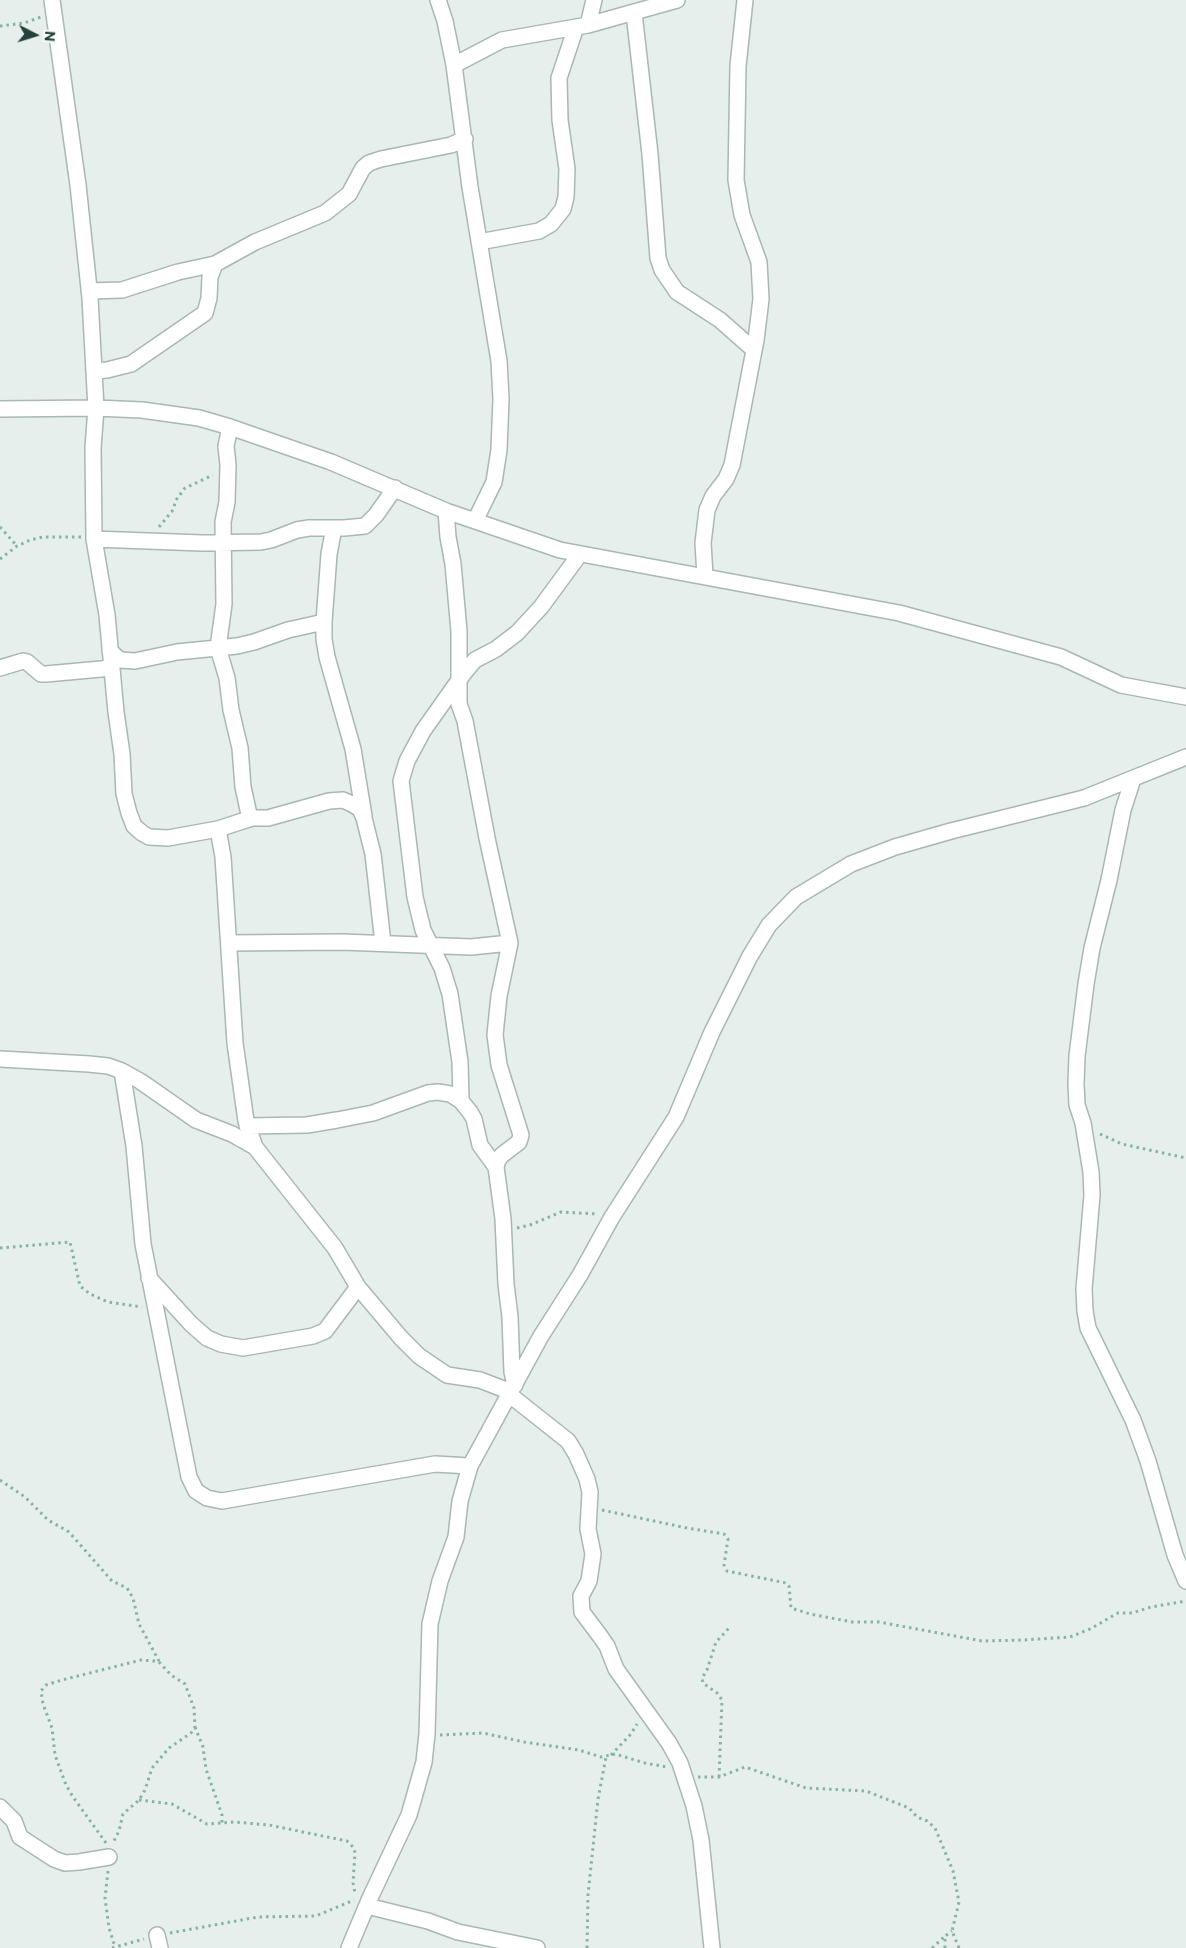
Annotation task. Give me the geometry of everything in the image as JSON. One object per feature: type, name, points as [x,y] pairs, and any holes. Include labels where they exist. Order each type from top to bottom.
[{"type":"street","points":[[438,0],[445,21],[454,65],[479,242],[499,361],[501,399],[494,482],[475,521]]},
{"type":"street","points":[[479,242],[539,231],[551,224],[563,209],[566,197],[566,169],[560,120],[558,78],[594,0]]},
{"type":"street","points":[[454,65],[502,40],[582,26],[677,0]]},
{"type":"street","points":[[705,576],[703,544],[707,510],[726,479],[732,465],[754,350],[760,299],[759,262],[742,215],[736,180],[738,66],[745,0]]},
{"type":"street","points":[[52,5],[78,185],[89,291],[96,408],[93,448],[94,539],[107,615],[122,754],[124,794],[129,814],[134,826],[149,837],[157,838],[168,838],[218,829],[250,819],[268,818],[315,803],[343,800],[360,809],[364,818]]},
{"type":"street","points":[[634,13],[650,154],[658,258],[662,270],[677,292],[720,320],[754,350]]},
{"type":"street","points":[[89,291],[122,290],[178,272],[215,264],[255,242],[325,213],[349,194],[363,168],[369,163],[451,145],[465,139]]},
{"type":"street","points":[[94,371],[131,364],[206,313],[210,277],[215,264]]},
{"type":"street","points":[[0,409],[96,408],[142,410],[199,418],[331,462],[446,510],[560,550],[899,613],[1061,657],[1121,685],[1186,697]]},
{"type":"street","points":[[230,427],[226,446],[227,502],[223,522],[224,604],[218,648],[227,678],[231,710],[240,748],[243,787],[250,819]]},
{"type":"street","points":[[94,539],[202,543],[224,541],[260,542],[309,528],[365,526],[376,515],[395,488]]},
{"type":"street","points":[[446,510],[459,631],[459,704],[465,721],[489,847],[510,943],[499,996],[495,1035],[499,1065],[521,1135],[516,1146],[502,1155],[496,1167],[504,1219],[503,1234],[512,1391]]},
{"type":"street","points":[[334,528],[331,540],[324,622],[327,657],[353,749],[364,818],[373,854],[383,943]]},
{"type":"street","points":[[461,1101],[460,1062],[450,994],[442,968],[423,930],[415,897],[401,782],[407,761],[423,731],[460,678],[475,660],[496,649],[517,633],[545,601],[580,554]]},
{"type":"street","points":[[110,652],[117,659],[129,662],[176,652],[254,642],[288,630],[324,622]]},
{"type":"street","points":[[0,668],[23,661],[27,662],[41,674],[112,668]]},
{"type":"street","points":[[349,1948],[362,1902],[409,1815],[424,1762],[427,1734],[430,1624],[440,1581],[456,1538],[460,1501],[470,1466],[541,1336],[580,1275],[612,1217],[676,1117],[712,1032],[750,956],[769,924],[796,897],[851,864],[895,847],[1007,816],[1084,798],[1186,757]]},
{"type":"street","points":[[1134,778],[1123,810],[1109,880],[1092,948],[1086,984],[1076,1084],[1077,1105],[1083,1123],[1091,1172],[1092,1195],[1084,1289],[1084,1311],[1088,1328],[1133,1420],[1148,1461],[1175,1555],[1186,1581]]},
{"type":"street","points":[[218,829],[223,857],[235,1043],[247,1126],[255,1147],[335,1248],[358,1287],[401,1338],[430,1365],[447,1375],[480,1380],[512,1391],[568,1441],[576,1454],[587,1479],[590,1492],[588,1529],[593,1554],[589,1581],[581,1596],[582,1612],[607,1646],[616,1669],[669,1743],[680,1763],[694,1806],[701,1840],[712,1948]]},
{"type":"street","points":[[229,943],[383,943],[471,947],[510,943]]},
{"type":"street","points":[[0,1059],[108,1066],[140,1081],[196,1120],[232,1134],[255,1147]]},
{"type":"street","points":[[122,1071],[134,1146],[143,1244],[149,1278],[189,1477],[196,1490],[207,1498],[222,1501],[435,1464],[470,1466]]},
{"type":"street","points":[[247,1126],[307,1124],[337,1120],[373,1113],[428,1093],[438,1092],[450,1094],[461,1101],[474,1119],[480,1145],[496,1167]]},
{"type":"street","points":[[149,1278],[191,1324],[207,1338],[222,1344],[243,1348],[313,1336],[325,1331],[358,1287]]},
{"type":"street","points":[[0,1807],[14,1821],[20,1837],[54,1859],[65,1863],[79,1862],[110,1854]]},
{"type":"street","points":[[362,1902],[428,1921],[458,1932],[537,1948]]},
{"type":"path","points":[[0,26],[34,20],[52,5]]},
{"type":"path","points":[[145,541],[173,510],[176,500],[185,488],[213,475],[228,475]]},
{"type":"path","points":[[0,527],[16,546]]},
{"type":"path","points":[[0,560],[16,546],[43,537],[94,539]]},
{"type":"path","points":[[1083,1123],[1106,1138],[1122,1144],[1186,1158]]},
{"type":"path","points":[[503,1234],[561,1212],[573,1211],[612,1217]]},
{"type":"path","points":[[0,1248],[70,1242],[80,1286],[90,1294],[108,1302],[156,1310]]},
{"type":"path","points":[[0,1480],[25,1497],[48,1520],[69,1532],[112,1581],[127,1588],[132,1598],[139,1624],[159,1662],[171,1675],[185,1684],[194,1708],[195,1727],[204,1747],[206,1769],[222,1815],[222,1824]]},
{"type":"path","points":[[590,1507],[724,1534],[728,1539],[724,1565],[728,1571],[786,1583],[789,1586],[791,1608],[810,1614],[852,1622],[879,1622],[982,1641],[1024,1640],[1070,1636],[1090,1629],[1118,1613],[1132,1613],[1152,1607],[1186,1601]]},
{"type":"path","points":[[719,1777],[722,1700],[717,1693],[703,1683],[702,1678],[707,1670],[716,1642],[729,1628]]},
{"type":"path","points":[[110,1854],[66,1785],[55,1755],[52,1728],[43,1704],[41,1690],[46,1685],[115,1666],[141,1660],[159,1662]]},
{"type":"path","points":[[587,1948],[588,1895],[598,1799],[608,1756],[636,1728],[641,1705]]},
{"type":"path","points":[[139,1800],[172,1804],[208,1824],[234,1822],[269,1825],[347,1841],[354,1848],[353,1883],[362,1902],[316,1916],[258,1917],[159,1942],[113,1948],[105,1898],[110,1854],[119,1831],[122,1814],[139,1800],[145,1790],[152,1768],[160,1757],[169,1748],[191,1733],[195,1727]]},
{"type":"path","points":[[427,1734],[483,1733],[524,1742],[579,1750],[601,1757],[615,1754],[667,1767],[684,1776],[719,1777],[745,1767],[779,1777],[806,1788],[866,1791],[909,1808],[917,1817],[927,1821],[935,1828],[953,1871],[959,1902],[952,1931],[959,1948]]},
{"type":"path","points":[[932,1948],[952,1931]]},
{"type":"path","points":[[945,1936],[945,1948]]}]
